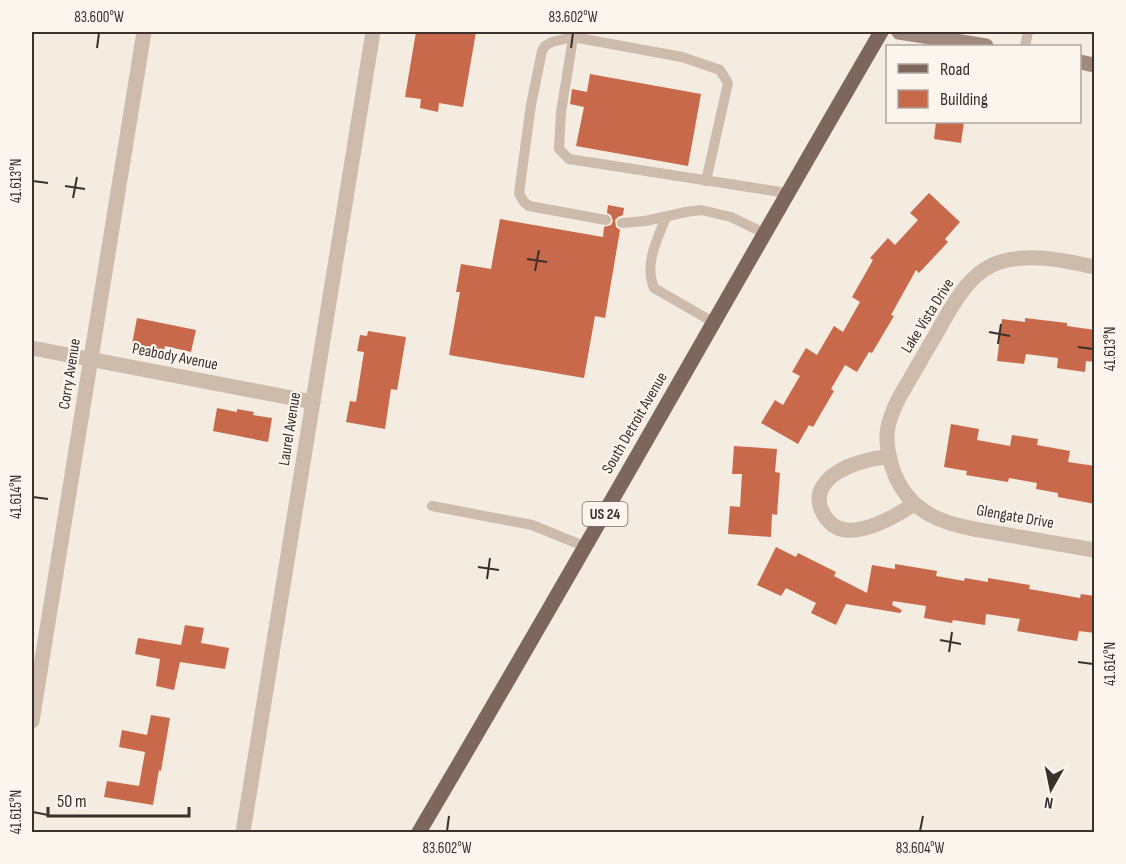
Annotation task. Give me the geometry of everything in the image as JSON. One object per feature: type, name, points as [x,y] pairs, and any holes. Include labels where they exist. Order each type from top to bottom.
[{"type":"main road","name":"South Detroit Avenue","points":[[419,832],[586,547],[881,32]]},
{"type":"main road","points":[[899,32],[978,41]]},
{"type":"street","name":"Corry Avenue","points":[[32,721],[144,32]]},
{"type":"street","name":"Laurel Avenue","points":[[243,832],[373,32]]},
{"type":"street","name":"Lake Vista Drive","points":[[930,515],[914,504],[903,491],[894,473],[886,440],[893,411],[958,297],[981,272],[995,264],[1009,260],[1024,258],[1059,260],[1095,267]]},
{"type":"street","name":"Peabody Avenue","points":[[32,348],[312,402]]},
{"type":"street","points":[[890,458],[872,459],[838,471],[825,483],[820,492],[820,508],[828,521],[838,528],[853,530],[885,520],[914,504]]},
{"type":"street","name":"Glengate Drive","points":[[930,515],[953,525],[1095,550]]},
{"type":"lane","points":[[574,34],[561,112],[559,149],[569,159],[788,193]]},
{"type":"lane","points":[[606,220],[529,206],[519,193],[531,105],[542,51],[552,42],[574,34],[682,57],[720,70],[728,83],[706,181]]},
{"type":"lane","points":[[622,223],[701,210],[731,217],[764,233]]},
{"type":"lane","points":[[666,217],[652,251],[650,279],[654,288],[713,322]]},
{"type":"lane","points":[[432,506],[532,525],[586,547]]},
{"type":"building","points":[[416,32],[476,32],[463,107],[439,103],[438,112],[420,108],[421,99],[405,97]]},
{"type":"building","points":[[590,74],[701,94],[688,166],[576,146],[584,107],[570,104],[572,89],[587,92]]},
{"type":"building","points":[[936,123],[964,123],[961,143],[934,139]]},
{"type":"building","points":[[929,193],[960,222],[945,239],[948,242],[919,273],[916,270],[891,315],[894,316],[872,353],[869,352],[857,372],[845,365],[831,389],[834,391],[813,427],[809,425],[798,444],[761,423],[775,400],[783,405],[800,376],[792,372],[806,348],[817,355],[834,326],[843,332],[860,302],[852,297],[873,260],[870,258],[888,238],[895,245],[918,220],[910,213]]},
{"type":"building","points":[[608,205],[624,208],[623,215],[615,220],[616,227],[620,230],[605,318],[595,316],[584,378],[449,355],[460,292],[456,292],[461,264],[491,269],[500,219],[603,237],[604,227],[611,225],[613,221],[611,215],[607,213]]},
{"type":"building","points":[[137,318],[196,330],[191,352],[165,346],[164,350],[132,344]]},
{"type":"building","points":[[1025,318],[1067,323],[1067,326],[1095,330],[1095,362],[1086,361],[1085,372],[1057,368],[1058,358],[1026,354],[1024,364],[997,361],[1002,319],[1025,322]]},
{"type":"building","points":[[368,331],[406,337],[397,390],[391,389],[385,429],[346,422],[350,401],[356,402],[364,352],[357,351],[360,335],[367,336]]},
{"type":"building","points":[[217,408],[237,412],[237,409],[254,412],[253,415],[272,418],[268,442],[213,431]]},
{"type":"building","points":[[951,424],[979,429],[977,440],[1010,446],[1012,435],[1038,439],[1037,445],[1070,451],[1068,462],[1095,466],[1095,504],[1058,497],[1058,493],[1036,489],[1037,483],[1009,478],[1008,482],[966,475],[967,471],[944,467]]},
{"type":"building","points":[[734,446],[777,449],[775,472],[780,473],[777,515],[772,514],[771,537],[728,534],[730,506],[740,507],[742,474],[732,474]]},
{"type":"building","points":[[776,547],[796,557],[798,553],[836,572],[834,576],[867,593],[872,565],[895,569],[895,564],[937,571],[936,576],[964,581],[965,578],[988,582],[988,578],[1030,585],[1029,589],[1080,598],[1081,594],[1095,596],[1095,633],[1079,631],[1077,641],[1017,631],[1020,619],[986,614],[985,625],[953,620],[952,623],[924,618],[926,606],[893,601],[892,605],[902,610],[900,613],[846,604],[836,625],[811,613],[816,603],[786,588],[781,596],[757,585]]},
{"type":"building","points":[[185,625],[204,628],[201,643],[229,648],[225,669],[180,662],[174,690],[156,686],[160,659],[135,654],[138,638],[181,645]]},
{"type":"building","points":[[151,715],[170,718],[153,805],[104,797],[107,781],[139,786],[145,752],[119,747],[122,730],[147,735]]}]
